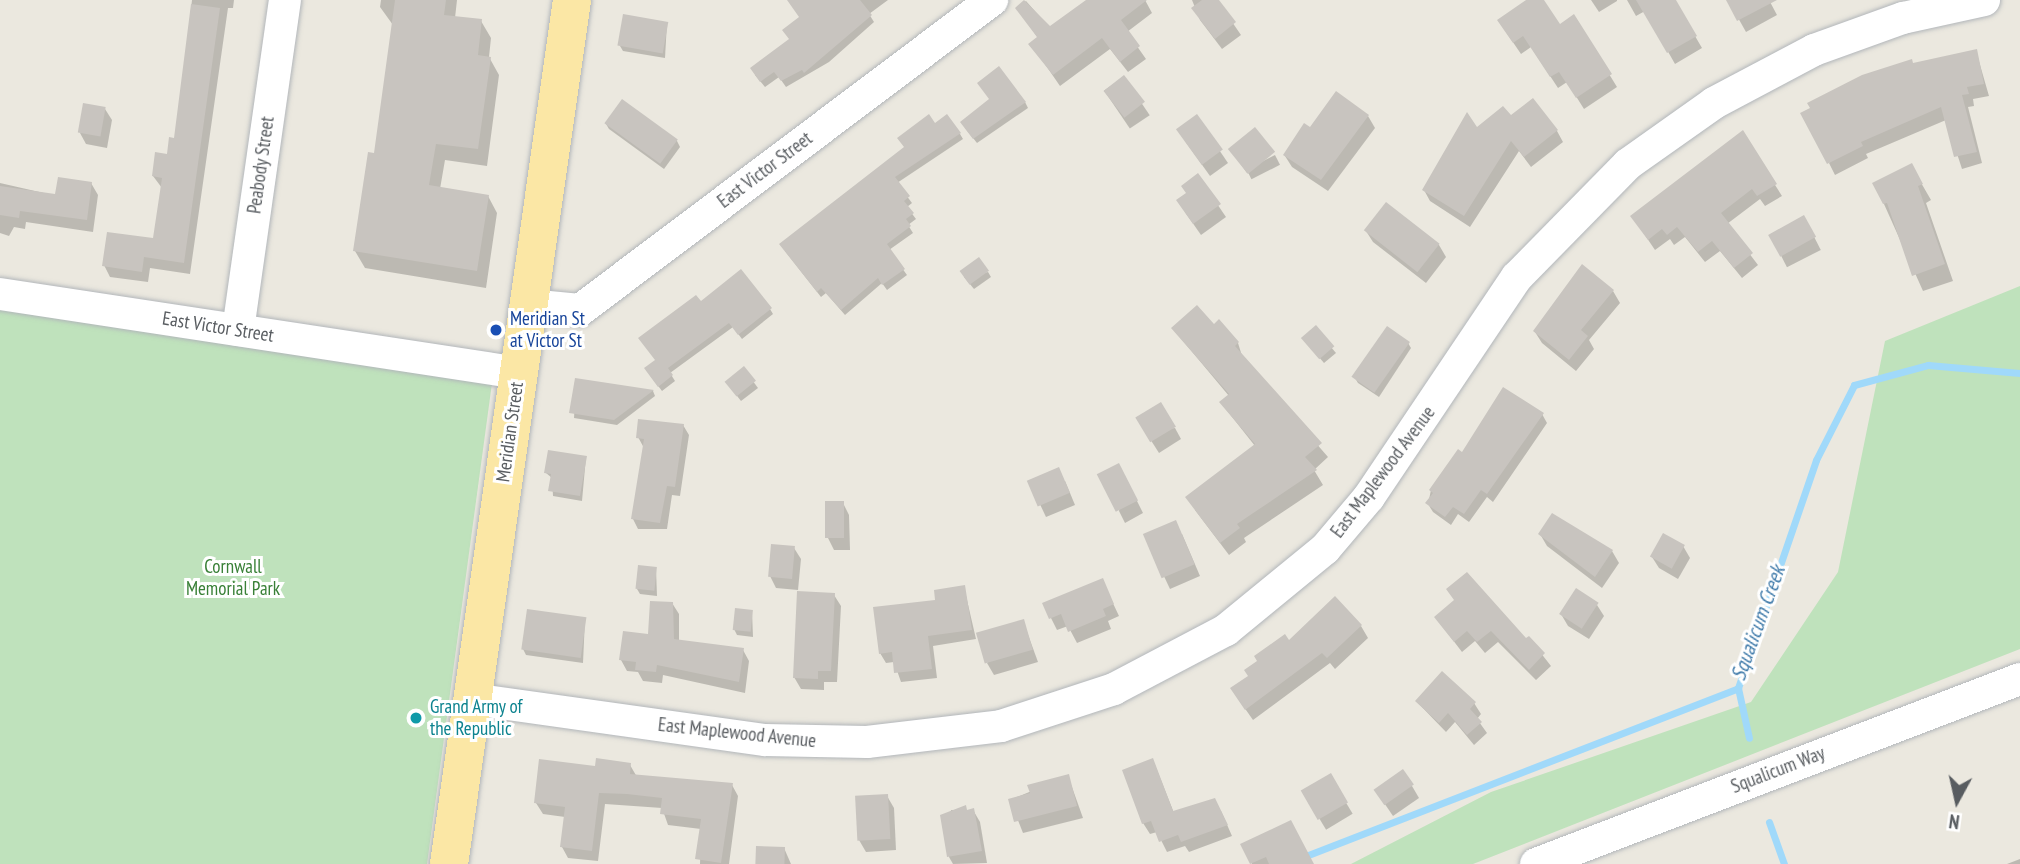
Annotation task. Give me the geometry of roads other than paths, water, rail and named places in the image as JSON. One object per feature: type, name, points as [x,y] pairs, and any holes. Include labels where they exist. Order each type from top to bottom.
[{"type":"main road","name":"Meridian Street","points":[[449,864],[572,0]]},
{"type":"street","name":"Peabody Street","points":[[237,330],[285,0]]},
{"type":"street","name":"East Victor Street","points":[[528,305],[580,310],[992,0]]},
{"type":"street","name":"East Maplewood Avenue","points":[[472,699],[765,740],[867,742],[1002,726],[1114,689],[1226,630],[1325,549],[1376,487],[1517,277],[1628,164],[1714,103],[1814,50],[1903,18],[1984,0]]},
{"type":"street","name":"East Victor Street","points":[[0,294],[519,373]]},
{"type":"street","name":"Squalicum Way","points":[[1536,864],[2020,679]]},
{"type":"waterway","name":"Squalicum Creek","points":[[1285,864],[1738,688],[1816,460],[1854,385],[1928,365],[2020,373]]},
{"type":"waterway","points":[[1738,688],[1749,738]]},
{"type":"waterway","points":[[1769,822],[1784,864]]},
{"type":"place","name":"Meridian St at Victor St","points":[[496,330]]},
{"type":"place","name":"Grand Army of the Republic","points":[[416,718]]},
{"type":"park label","name":"Cornwall Memorial Park","points":[[233,578]]}]
